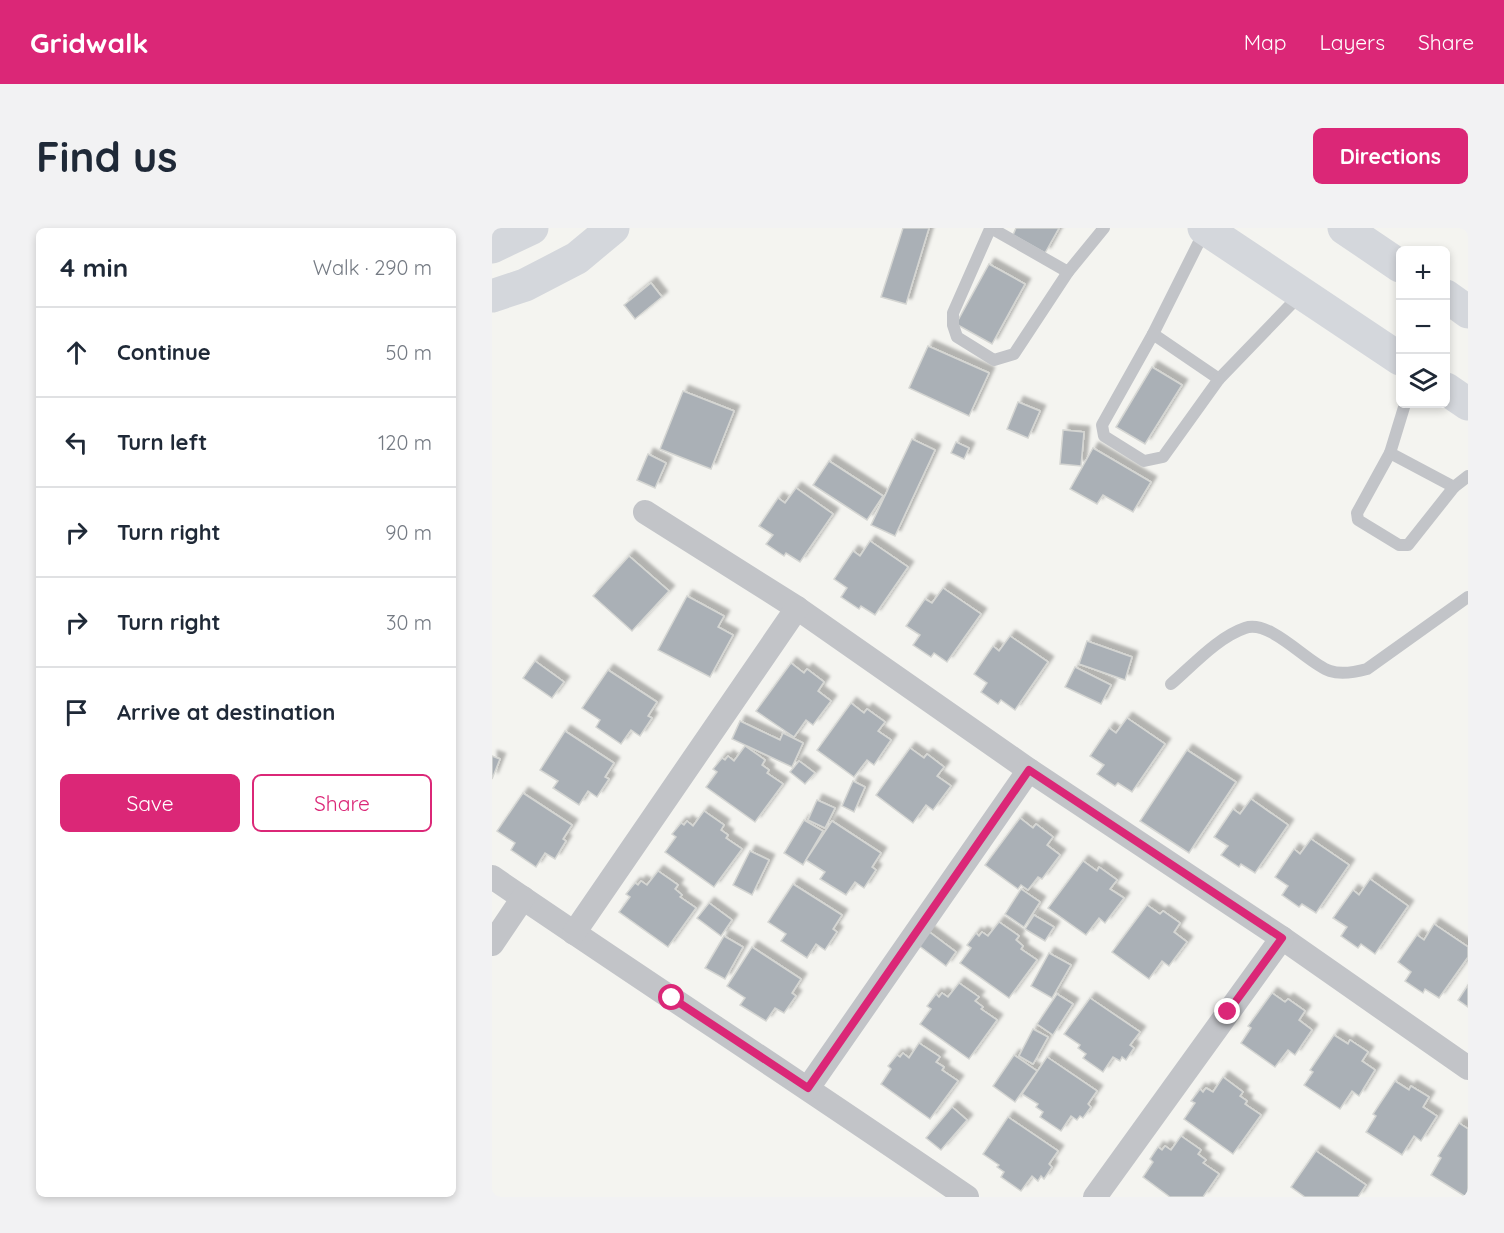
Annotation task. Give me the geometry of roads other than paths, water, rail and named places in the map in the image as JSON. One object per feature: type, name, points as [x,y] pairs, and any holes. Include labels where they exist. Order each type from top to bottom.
[{"type":"highway","points":[[492,247],[532,228]]},
{"type":"highway","points":[[492,296],[525,285],[577,258],[613,228]]},
{"type":"highway","points":[[1344,228],[1396,263]]},
{"type":"highway","points":[[1205,229],[1396,356]]},
{"type":"highway","points":[[1450,299],[1468,312]]},
{"type":"highway","points":[[1450,392],[1468,404]]},
{"type":"street","points":[[645,512],[797,608],[1029,770],[1282,938],[1468,1068]]},
{"type":"street","points":[[574,933],[797,608]]},
{"type":"street","points":[[808,1088],[1029,770]]},
{"type":"street","points":[[492,877],[967,1197]]},
{"type":"street","points":[[492,944],[523,898]]},
{"type":"street","points":[[1095,1197],[1282,938]]},
{"type":"lane","points":[[1068,272],[991,229],[953,313],[953,325],[957,337],[994,360],[1014,354],[1068,272],[1104,228]]},
{"type":"lane","points":[[1205,229],[1154,334],[1102,425],[1104,436],[1144,461],[1163,457],[1220,380],[1302,293]]},
{"type":"lane","points":[[1154,334],[1220,380]]},
{"type":"lane","points":[[1403,408],[1390,453],[1357,513],[1358,520],[1399,545],[1408,545],[1454,487],[1468,476]]},
{"type":"lane","points":[[1390,453],[1454,487]]},
{"type":"lane","points":[[1171,684],[1228,635],[1248,627],[1267,631],[1330,671],[1350,673],[1367,669],[1468,597]]}]
